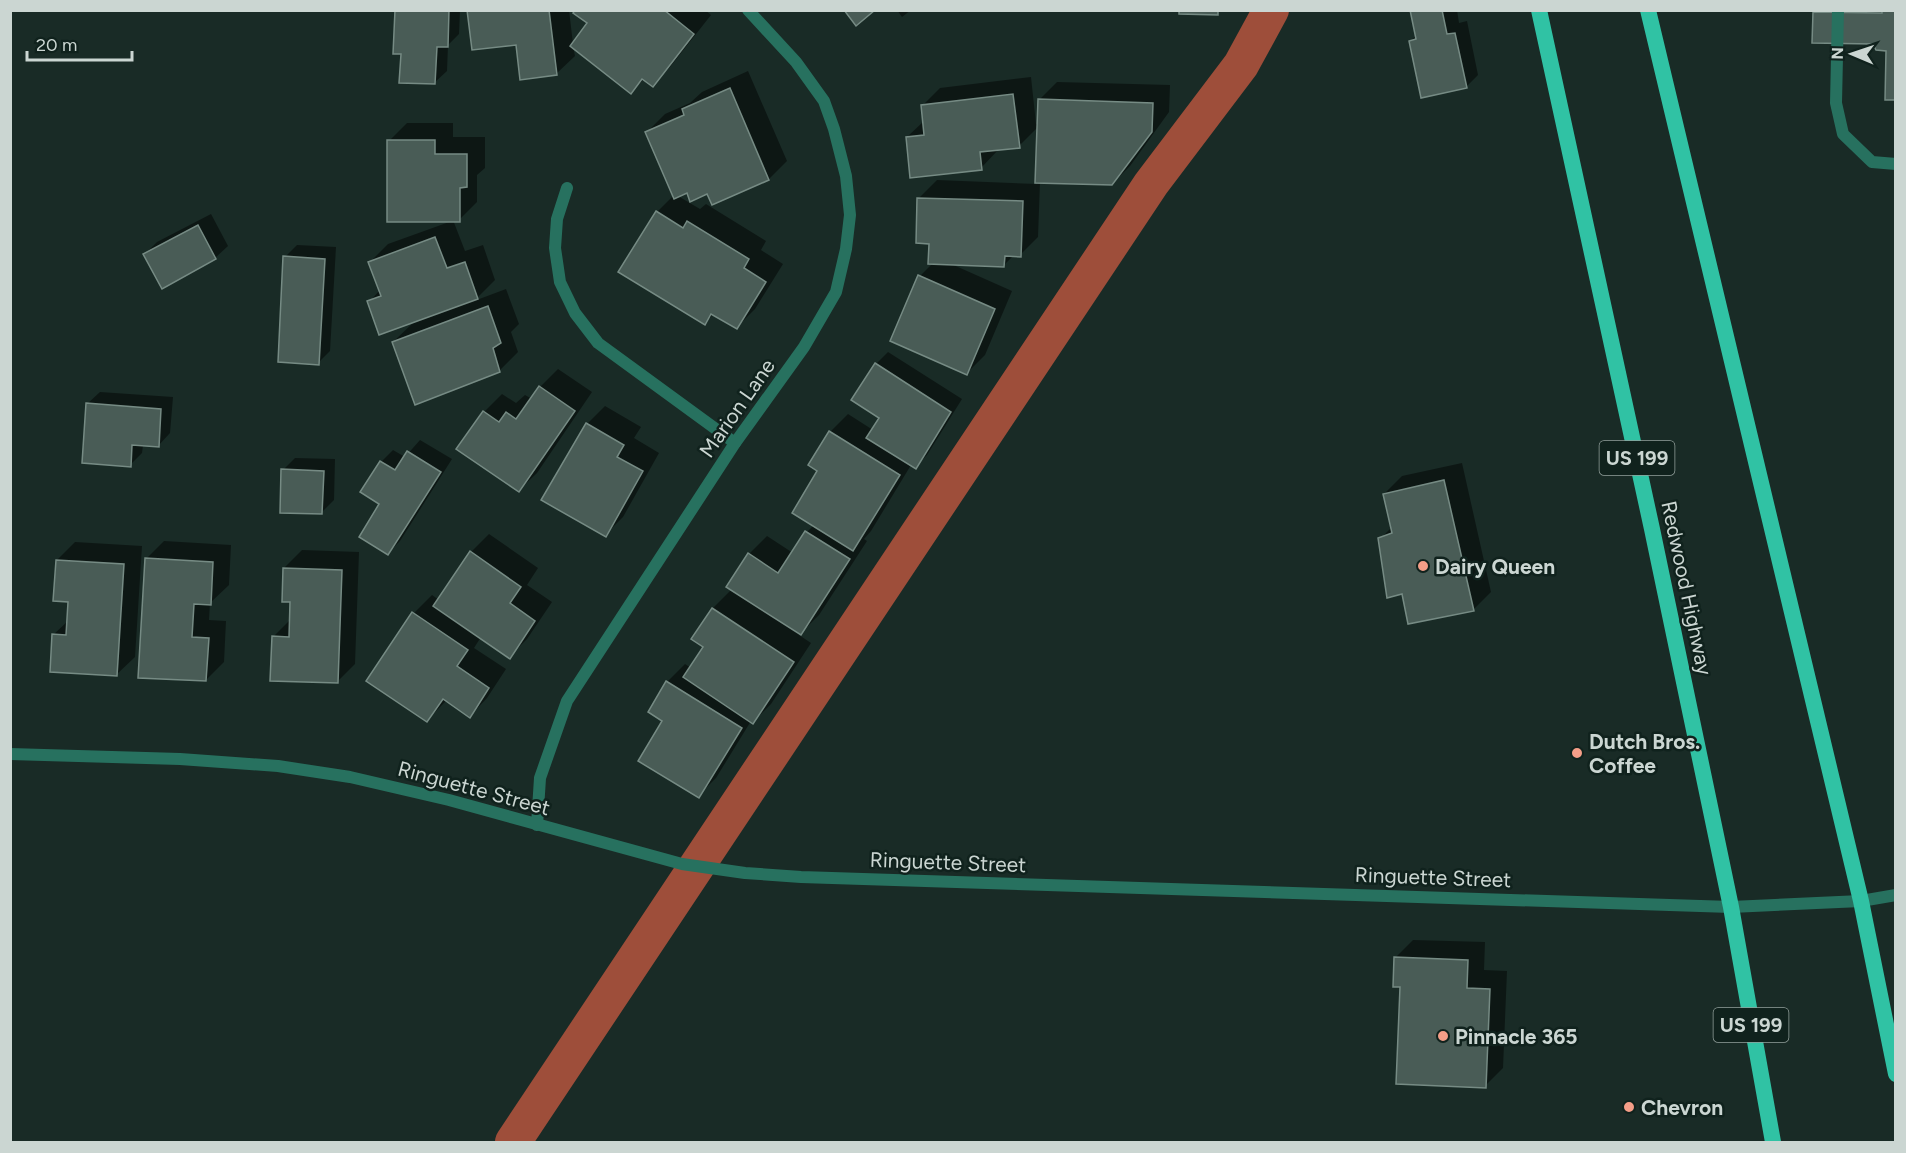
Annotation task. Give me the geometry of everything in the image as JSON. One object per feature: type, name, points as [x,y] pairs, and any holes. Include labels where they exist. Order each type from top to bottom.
[{"type":"highway","name":"Redwood Highway","points":[[1539,10],[1650,518],[1731,907],[1773,1143]]},
{"type":"highway","points":[[1648,10],[1861,901],[1896,1074]]},
{"type":"street","name":"Marion Lane","points":[[537,825],[540,778],[567,700],[735,443],[804,347],[836,292],[846,249],[850,214],[846,176],[834,129],[824,101],[796,62],[748,10]]},
{"type":"street","points":[[1838,10],[1836,103],[1843,134],[1872,162],[1896,164]]},
{"type":"street","points":[[567,188],[557,219],[555,248],[560,282],[575,313],[598,343],[735,443]]},
{"type":"street","name":"Ringuette Street","points":[[10,754],[180,759],[278,766],[350,777],[438,797],[682,864],[745,873],[801,877],[1731,907],[1861,901],[1896,894]]},
{"type":"building","points":[[395,10],[449,10],[448,47],[437,47],[435,84],[399,83],[401,54],[393,54]]},
{"type":"building","points":[[467,10],[549,10],[557,75],[520,80],[516,45],[472,50]]},
{"type":"building","points":[[575,10],[664,10],[694,34],[653,87],[642,79],[631,94],[570,46],[587,23],[573,13]]},
{"type":"building","points":[[844,10],[875,10],[856,26]]},
{"type":"building","points":[[1179,10],[1218,10],[1218,15],[1179,14]]},
{"type":"building","points":[[1410,10],[1442,10],[1447,34],[1455,33],[1467,88],[1421,98],[1409,41],[1416,39]]},
{"type":"building","points":[[1882,10],[1896,10],[1896,100],[1885,100],[1886,51],[1876,50],[1873,44],[1812,43],[1813,12],[1882,13]]},
{"type":"building","points":[[730,88],[769,180],[712,205],[707,194],[690,202],[687,193],[674,199],[645,132],[684,115],[682,109]]},
{"type":"building","points":[[1013,94],[1020,148],[980,152],[982,170],[910,178],[906,137],[924,135],[921,105]]},
{"type":"building","points":[[1038,99],[1153,103],[1152,132],[1112,185],[1035,183]]},
{"type":"building","points":[[387,140],[435,140],[435,154],[467,154],[467,187],[460,188],[460,222],[387,222]]},
{"type":"building","points":[[917,198],[1023,201],[1021,257],[1005,256],[1004,267],[928,264],[929,244],[916,243]]},
{"type":"building","points":[[656,211],[683,228],[687,221],[749,259],[744,268],[766,282],[737,329],[711,314],[705,325],[618,272]]},
{"type":"building","points":[[198,225],[216,259],[162,289],[143,254]]},
{"type":"building","points":[[435,237],[447,268],[465,262],[478,299],[379,335],[367,301],[381,296],[368,262]]},
{"type":"building","points":[[283,256],[325,259],[319,365],[278,362]]},
{"type":"building","points":[[918,275],[995,309],[967,375],[890,341]]},
{"type":"building","points":[[488,306],[501,343],[493,348],[500,372],[415,405],[392,342]]},
{"type":"building","points":[[875,363],[951,412],[916,469],[866,438],[879,418],[851,400]]},
{"type":"building","points":[[539,386],[575,411],[519,492],[456,449],[483,411],[499,422],[506,412],[516,419]]},
{"type":"building","points":[[86,403],[161,409],[159,447],[132,445],[131,467],[82,463]]},
{"type":"building","points":[[586,423],[624,445],[617,457],[643,471],[606,537],[541,500]]},
{"type":"building","points":[[829,431],[900,475],[853,551],[792,513],[817,471],[808,465]]},
{"type":"building","points":[[407,451],[441,472],[388,555],[359,537],[379,504],[360,492],[380,461],[395,470]]},
{"type":"building","points":[[281,469],[324,471],[322,514],[280,513]]},
{"type":"building","name":"Dairy Queen","points":[[1444,480],[1474,611],[1408,624],[1402,594],[1387,598],[1378,538],[1392,533],[1383,494]]},
{"type":"building","points":[[805,531],[850,559],[801,635],[726,587],[748,553],[778,573]]},
{"type":"building","points":[[470,551],[521,587],[510,603],[535,621],[510,659],[433,606]]},
{"type":"building","points":[[145,558],[213,562],[211,605],[194,604],[192,637],[209,638],[206,681],[138,678]]},
{"type":"building","points":[[56,560],[124,564],[117,676],[50,672],[52,634],[66,635],[68,602],[53,601]]},
{"type":"building","points":[[283,568],[342,570],[338,683],[270,681],[272,636],[289,637],[290,602],[282,602]]},
{"type":"building","points":[[712,608],[794,662],[753,724],[683,677],[703,647],[691,639]]},
{"type":"building","points":[[412,612],[468,650],[457,666],[489,688],[470,718],[443,699],[427,722],[366,681]]},
{"type":"building","points":[[666,681],[742,728],[699,798],[638,761],[662,721],[648,712]]},
{"type":"building","name":"Pinnacle 365","points":[[1394,957],[1468,960],[1467,988],[1490,989],[1486,1088],[1396,1084],[1400,987],[1393,987]]},
{"type":"waterway","points":[[513,1142],[1151,184],[1241,65],[1271,10]]},
{"type":"place","name":"Dairy Queen","points":[[1423,566]]},
{"type":"place","name":"Dutch Bros. Coffee","points":[[1577,753]]},
{"type":"place","name":"Pinnacle 365","points":[[1443,1036]]},
{"type":"place","name":"Chevron","points":[[1629,1107]]}]
